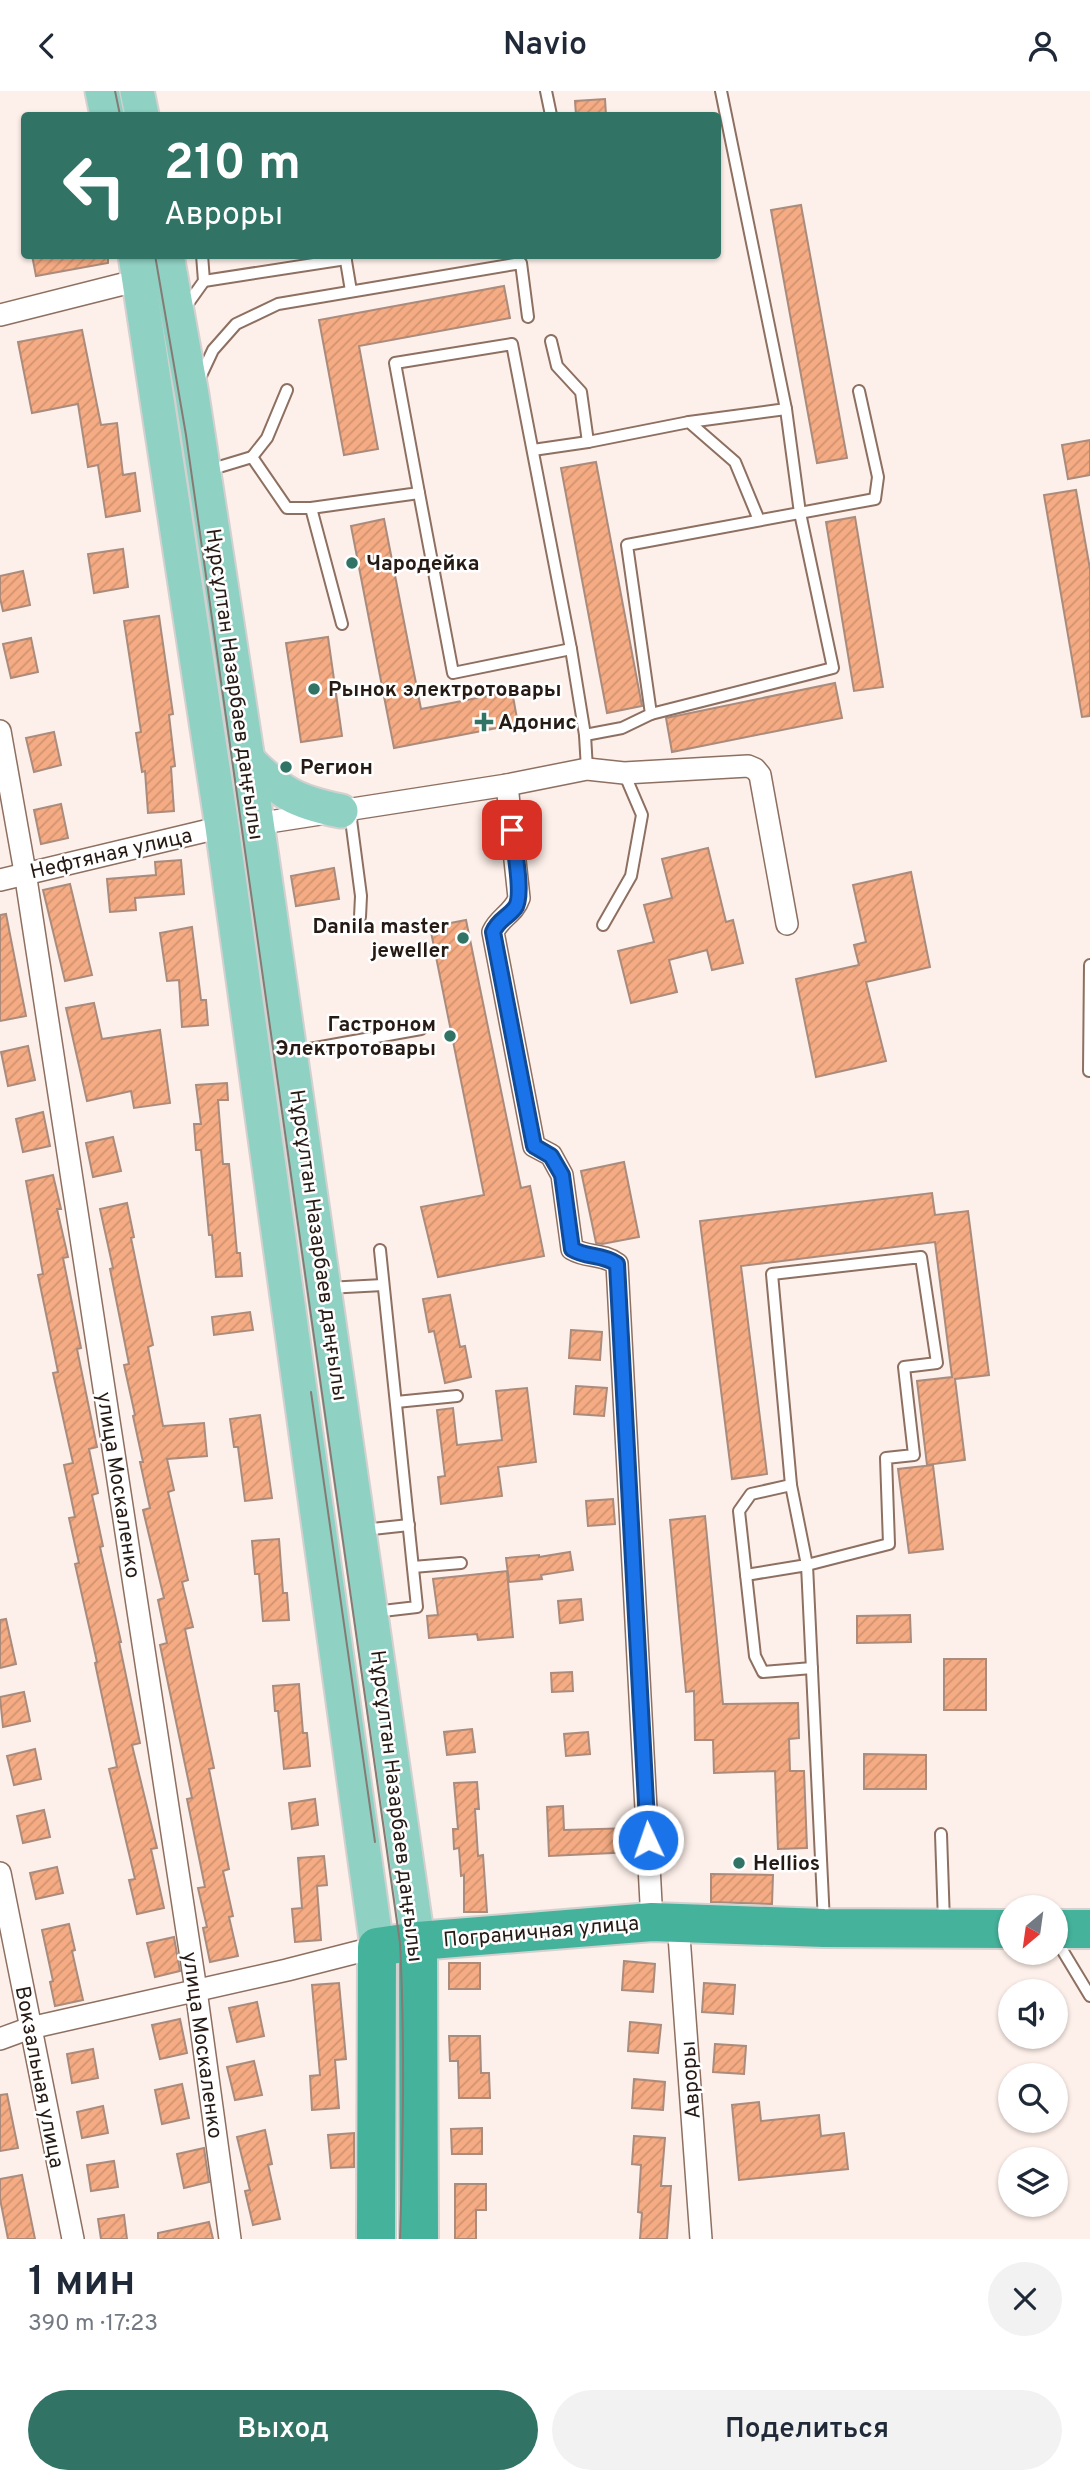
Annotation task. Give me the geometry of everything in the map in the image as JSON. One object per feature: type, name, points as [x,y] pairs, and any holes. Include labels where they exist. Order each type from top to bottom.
[{"type":"highway","name":"Пограничная улица","points":[[377,1947],[418,1941],[665,1922],[824,1928],[998,1929]]},
{"type":"highway","points":[[1068,1929],[1090,1929]]},
{"type":"highway","name":"Нұрсұлтан Назарбаев даңғылы","points":[[418,1941],[419,2239]]},
{"type":"highway","name":"Нұрсұлтан Назарбаев даңғылы","points":[[376,2239],[377,1947]]},
{"type":"main road","points":[[102,91],[106,112]]},
{"type":"main road","points":[[137,91],[141,112]]},
{"type":"main road","name":"Нұрсұлтан Назарбаев даңғылы","points":[[168,259],[192,395],[248,760],[418,1941]]},
{"type":"main road","name":"Нұрсұлтан Назарбаев даңғылы","points":[[137,268],[222,827],[377,1947]]},
{"type":"main road","points":[[248,760],[288,795],[312,805],[345,810]]},
{"type":"main road","points":[[222,827],[256,824]]},
{"type":"street","points":[[0,315],[137,268]]},
{"type":"street","name":"улица Москаленко","points":[[0,731],[25,872],[196,1990],[230,2239]]},
{"type":"street","points":[[256,824],[507,785],[587,769],[624,773],[748,766],[760,775],[787,924]]},
{"type":"street","name":"Авроры","points":[[507,785],[519,898],[515,908],[497,923],[493,932],[534,1146],[551,1156],[562,1175],[572,1249],[584,1255],[607,1257],[617,1264],[665,1922],[701,2239]]},
{"type":"street","name":"Нефтяная улица","points":[[0,880],[222,827]]},
{"type":"street","name":"Вокзальная улица","points":[[0,1873],[73,2239]]},
{"type":"street","name":"Пограничная улица","points":[[0,2039],[30,2028],[377,1947]]},
{"type":"lane","points":[[546,91],[550,112]]},
{"type":"lane","points":[[585,735],[622,728],[651,714],[833,668],[800,513],[786,409],[721,91]]},
{"type":"lane","points":[[178,317],[204,281],[202,259]]},
{"type":"lane","points":[[204,281],[333,259]]},
{"type":"lane","points":[[345,259],[351,291]]},
{"type":"lane","points":[[192,395],[213,350],[236,324],[278,304],[522,259],[528,317]]},
{"type":"lane","points":[[551,341],[557,366],[581,392],[588,442]]},
{"type":"lane","points":[[571,649],[453,673],[395,363],[512,344],[571,649],[585,735],[587,769]]},
{"type":"lane","points":[[204,472],[252,457],[267,438],[287,390]]},
{"type":"lane","points":[[651,714],[627,545],[874,499],[878,477],[859,391]]},
{"type":"lane","points":[[533,450],[689,422],[786,409]]},
{"type":"lane","points":[[689,422],[735,462],[759,520]]},
{"type":"lane","points":[[252,457],[287,508],[310,508],[419,493]]},
{"type":"lane","points":[[310,508],[342,624]]},
{"type":"lane","points":[[603,925],[631,876],[642,815],[624,773]]},
{"type":"lane","points":[[345,810],[361,895],[360,917]]},
{"type":"lane","points":[[1090,965],[1090,1072]]},
{"type":"lane","points":[[290,1052],[421,1029]]},
{"type":"lane","points":[[371,1612],[417,1607],[380,1250]]},
{"type":"lane","points":[[746,1574],[807,1565],[889,1544],[886,1458],[914,1455],[904,1367],[937,1363],[921,1257],[772,1274],[791,1485],[807,1565],[824,1928]]},
{"type":"lane","points":[[326,1288],[383,1285]]},
{"type":"lane","points":[[396,1402],[457,1396]]},
{"type":"lane","points":[[791,1485],[751,1494],[739,1511],[755,1655],[763,1672],[812,1668]]},
{"type":"lane","points":[[360,1530],[409,1525]]},
{"type":"lane","points":[[413,1567],[461,1563]]},
{"type":"lane","points":[[941,1834],[944,1928]]},
{"type":"lane","points":[[1068,1960],[1090,1996]]},
{"type":"building","points":[[605,99],[606,112],[576,112],[575,101]]},
{"type":"building","points":[[801,205],[847,458],[817,463],[771,210]]},
{"type":"building","points":[[33,259],[108,259],[108,263],[36,276]]},
{"type":"building","points":[[504,286],[510,318],[359,346],[378,449],[344,455],[319,320]]},
{"type":"building","points":[[82,330],[101,425],[117,423],[123,475],[135,473],[140,511],[106,517],[98,465],[88,467],[78,404],[32,413],[18,342]]},
{"type":"building","points":[[1090,440],[1090,475],[1068,479],[1062,445]]},
{"type":"building","points":[[596,462],[642,706],[607,713],[561,468]]},
{"type":"building","points":[[1076,490],[1090,569],[1090,716],[1082,717],[1044,495]]},
{"type":"building","points":[[855,517],[883,687],[854,691],[826,522]]},
{"type":"building","points":[[384,519],[421,709],[512,691],[518,724],[394,748],[351,526]]},
{"type":"building","points":[[123,549],[128,587],[94,593],[88,554]]},
{"type":"building","points":[[23,571],[30,605],[3,611],[0,576]]},
{"type":"building","points":[[159,616],[173,714],[169,715],[175,766],[171,767],[174,811],[148,813],[145,771],[142,772],[136,733],[141,732],[124,621]]},
{"type":"building","name":"Рынок электротовары","points":[[328,637],[342,736],[301,742],[286,643]]},
{"type":"building","points":[[31,638],[38,672],[11,678],[3,644]]},
{"type":"building","points":[[835,683],[842,718],[672,752],[666,718]]},
{"type":"building","points":[[54,732],[61,765],[34,772],[26,738]]},
{"type":"building","points":[[61,804],[68,838],[41,844],[34,810]]},
{"type":"building","points":[[708,848],[726,922],[733,920],[743,963],[712,970],[707,950],[669,960],[677,992],[631,1003],[618,951],[654,942],[644,905],[672,898],[662,859]]},
{"type":"building","points":[[181,860],[184,894],[135,898],[136,910],[110,912],[107,879],[156,875],[155,862]]},
{"type":"building","points":[[334,868],[339,899],[296,906],[291,876]]},
{"type":"building","points":[[911,872],[930,967],[866,982],[886,1061],[816,1077],[796,979],[859,965],[854,945],[866,942],[853,885]]},
{"type":"building","points":[[70,884],[92,975],[65,981],[43,890]]},
{"type":"building","points":[[6,914],[26,1016],[0,1021],[0,915]]},
{"type":"building","points":[[466,920],[521,1188],[530,1186],[544,1256],[438,1277],[421,1207],[484,1195],[430,927]]},
{"type":"building","points":[[192,927],[201,1000],[206,1000],[208,1025],[182,1027],[179,980],[167,981],[160,933]]},
{"type":"building","points":[[94,1003],[102,1039],[160,1030],[170,1103],[134,1108],[131,1091],[87,1101],[66,1008]]},
{"type":"building","points":[[28,1046],[35,1080],[8,1086],[1,1052]]},
{"type":"building","points":[[227,1083],[228,1100],[218,1100],[223,1164],[229,1164],[237,1253],[240,1253],[242,1276],[216,1277],[201,1150],[196,1150],[194,1124],[201,1124],[196,1085]]},
{"type":"building","points":[[43,1112],[50,1146],[23,1152],[16,1119]]},
{"type":"building","points":[[113,1137],[121,1171],[93,1177],[86,1143]]},
{"type":"building","points":[[624,1162],[639,1237],[596,1243],[581,1171]]},
{"type":"building","points":[[53,1175],[61,1209],[57,1209],[68,1257],[63,1258],[81,1348],[77,1349],[97,1447],[89,1449],[98,1493],[92,1495],[140,1743],[132,1745],[157,1848],[151,1849],[164,1908],[137,1914],[129,1880],[135,1879],[109,1769],[117,1767],[75,1564],[79,1563],[69,1518],[75,1517],[64,1465],[73,1463],[53,1373],[58,1372],[38,1275],[43,1274],[26,1181]]},
{"type":"building","points":[[932,1193],[935,1215],[968,1211],[989,1375],[955,1379],[965,1460],[927,1465],[917,1381],[952,1377],[935,1242],[741,1266],[767,1474],[732,1479],[700,1221]]},
{"type":"building","points":[[127,1203],[134,1237],[131,1238],[153,1345],[148,1347],[163,1426],[204,1423],[207,1456],[167,1459],[174,1490],[168,1492],[188,1580],[182,1582],[193,1627],[185,1629],[214,1768],[209,1769],[229,1869],[223,1871],[238,1956],[210,1962],[203,1928],[207,1927],[198,1888],[205,1887],[187,1799],[192,1798],[160,1645],[167,1643],[158,1600],[164,1598],[143,1510],[150,1508],[124,1365],[129,1364],[110,1269],[113,1268],[100,1209]]},
{"type":"building","points":[[450,1295],[460,1347],[465,1346],[471,1377],[445,1383],[434,1331],[429,1332],[423,1299]]},
{"type":"building","points":[[250,1312],[253,1330],[214,1335],[212,1317]]},
{"type":"building","points":[[571,1330],[602,1332],[600,1360],[569,1358]]},
{"type":"building","points":[[576,1386],[607,1388],[604,1416],[574,1414]]},
{"type":"building","points":[[527,1388],[536,1462],[498,1467],[502,1496],[441,1504],[438,1477],[445,1476],[437,1410],[453,1408],[457,1445],[502,1440],[496,1391]]},
{"type":"building","points":[[260,1415],[272,1498],[245,1501],[238,1447],[234,1447],[230,1419]]},
{"type":"building","points":[[933,1465],[943,1549],[909,1553],[898,1469]]},
{"type":"building","points":[[613,1499],[615,1524],[588,1526],[586,1501]]},
{"type":"building","points":[[705,1516],[723,1704],[798,1703],[799,1738],[789,1739],[790,1771],[804,1771],[807,1848],[778,1849],[775,1771],[714,1773],[713,1740],[695,1740],[694,1691],[686,1692],[670,1520]]},
{"type":"building","points":[[279,1539],[283,1593],[287,1593],[289,1620],[263,1621],[259,1574],[255,1574],[252,1541]]},
{"type":"building","points":[[570,1552],[573,1570],[541,1575],[542,1579],[509,1582],[506,1558]]},
{"type":"building","points":[[507,1571],[513,1637],[478,1640],[477,1634],[429,1638],[427,1616],[438,1615],[433,1579]]},
{"type":"building","points":[[581,1599],[583,1620],[560,1623],[558,1601]]},
{"type":"building","points":[[910,1615],[911,1642],[857,1643],[857,1616]]},
{"type":"building","points":[[6,1619],[16,1664],[0,1668],[0,1620]]},
{"type":"building","points":[[944,1659],[986,1659],[986,1710],[944,1710]]},
{"type":"building","points":[[572,1672],[573,1691],[552,1692],[551,1673]]},
{"type":"building","points":[[299,1684],[303,1733],[307,1733],[310,1766],[284,1769],[273,1686]]},
{"type":"building","points":[[24,1692],[30,1721],[3,1727],[0,1697]]},
{"type":"building","points":[[472,1729],[475,1752],[447,1755],[444,1732]]},
{"type":"building","points":[[588,1732],[590,1754],[566,1756],[564,1734]]},
{"type":"building","points":[[35,1749],[41,1779],[14,1785],[7,1756]]},
{"type":"building","points":[[864,1754],[926,1755],[926,1789],[864,1789]]},
{"type":"building","points":[[477,1782],[479,1809],[475,1809],[478,1856],[483,1855],[487,1912],[464,1912],[464,1875],[461,1876],[459,1848],[454,1849],[453,1829],[458,1829],[454,1783]]},
{"type":"building","points":[[315,1799],[318,1825],[292,1829],[289,1803]]},
{"type":"building","points":[[563,1806],[564,1830],[633,1828],[634,1852],[549,1856],[547,1807]]},
{"type":"building","points":[[44,1810],[50,1837],[23,1843],[17,1816]]},
{"type":"building","points":[[324,1856],[327,1885],[317,1886],[321,1940],[295,1942],[292,1909],[302,1908],[298,1858]]},
{"type":"building","points":[[57,1867],[63,1893],[36,1899],[30,1873]]},
{"type":"building","points":[[711,1874],[773,1875],[772,1904],[711,1902]]},
{"type":"building","points":[[69,1924],[83,2000],[55,2006],[50,1982],[53,1981],[42,1930]]},
{"type":"building","points":[[174,1937],[180,1971],[155,1977],[147,1943]]},
{"type":"building","points":[[624,1961],[655,1964],[653,1992],[622,1990]]},
{"type":"building","points":[[449,1963],[480,1963],[480,1989],[449,1989]]},
{"type":"building","points":[[339,1983],[346,2059],[335,2060],[339,2108],[312,2110],[310,2076],[320,2075],[312,1985]]},
{"type":"building","points":[[704,1983],[735,1985],[733,2014],[702,2012]]},
{"type":"building","points":[[257,2002],[264,2036],[237,2042],[229,2008]]},
{"type":"building","points":[[180,2019],[187,2053],[160,2059],[152,2025]]},
{"type":"building","points":[[630,2022],[661,2025],[658,2053],[628,2051]]},
{"type":"building","points":[[449,2036],[480,2036],[481,2073],[489,2073],[490,2098],[459,2098],[458,2061],[450,2061]]},
{"type":"building","points":[[715,2044],[746,2046],[744,2074],[713,2072]]},
{"type":"building","points":[[93,2049],[98,2078],[72,2083],[67,2054]]},
{"type":"building","points":[[254,2061],[262,2095],[235,2100],[227,2067]]},
{"type":"building","points":[[634,2079],[665,2082],[663,2110],[632,2108]]},
{"type":"building","points":[[182,2084],[189,2118],[162,2124],[155,2090]]},
{"type":"building","points":[[7,2094],[18,2148],[0,2151],[0,2095]]},
{"type":"building","points":[[759,2102],[761,2121],[819,2115],[821,2136],[844,2133],[848,2169],[739,2180],[732,2105]]},
{"type":"building","points":[[103,2106],[108,2133],[82,2138],[77,2112]]},
{"type":"building","points":[[482,2128],[482,2154],[452,2154],[451,2129]]},
{"type":"building","points":[[265,2130],[272,2164],[268,2165],[280,2219],[253,2225],[245,2191],[250,2190],[237,2137]]},
{"type":"building","points":[[354,2133],[354,2167],[331,2168],[328,2135]]},
{"type":"building","points":[[634,2136],[665,2138],[661,2186],[671,2186],[667,2239],[640,2239],[642,2213],[638,2212],[641,2165],[632,2164]]},
{"type":"building","points":[[204,2148],[209,2182],[184,2188],[177,2154]]},
{"type":"building","points":[[114,2161],[118,2187],[91,2191],[87,2165]]},
{"type":"building","points":[[22,2175],[35,2239],[8,2239],[0,2199],[0,2179]]},
{"type":"building","points":[[455,2184],[486,2184],[486,2210],[476,2210],[476,2239],[455,2239]]},
{"type":"building","points":[[124,2215],[127,2239],[101,2239],[98,2219]]},
{"type":"building","points":[[209,2222],[213,2239],[158,2239],[158,2233]]},
{"type":"tram line","points":[[115,91],[119,112]]},
{"type":"tram line","points":[[156,259],[186,435],[400,1943],[403,2017],[400,2239]]},
{"type":"tram line","points":[[311,1392],[375,1842]]},
{"type":"place","name":"Чародейка","points":[[352,563]]},
{"type":"place","name":"Рынок электротовары","points":[[314,689]]},
{"type":"place","name":"Адонис","points":[[484,722]]},
{"type":"place","name":"Регион","points":[[286,767]]},
{"type":"place","name":"Danila master jeweller","points":[[463,938]]},
{"type":"place","name":"Гастроном Электротовары","points":[[450,1036]]},
{"type":"place","name":"Hellios","points":[[739,1863]]},
{"type":"route","points":[[512,830],[519,898],[515,908],[497,923],[493,932],[534,1146],[551,1156],[562,1175],[572,1249],[584,1255],[607,1257],[617,1264],[648,1840]]}]
